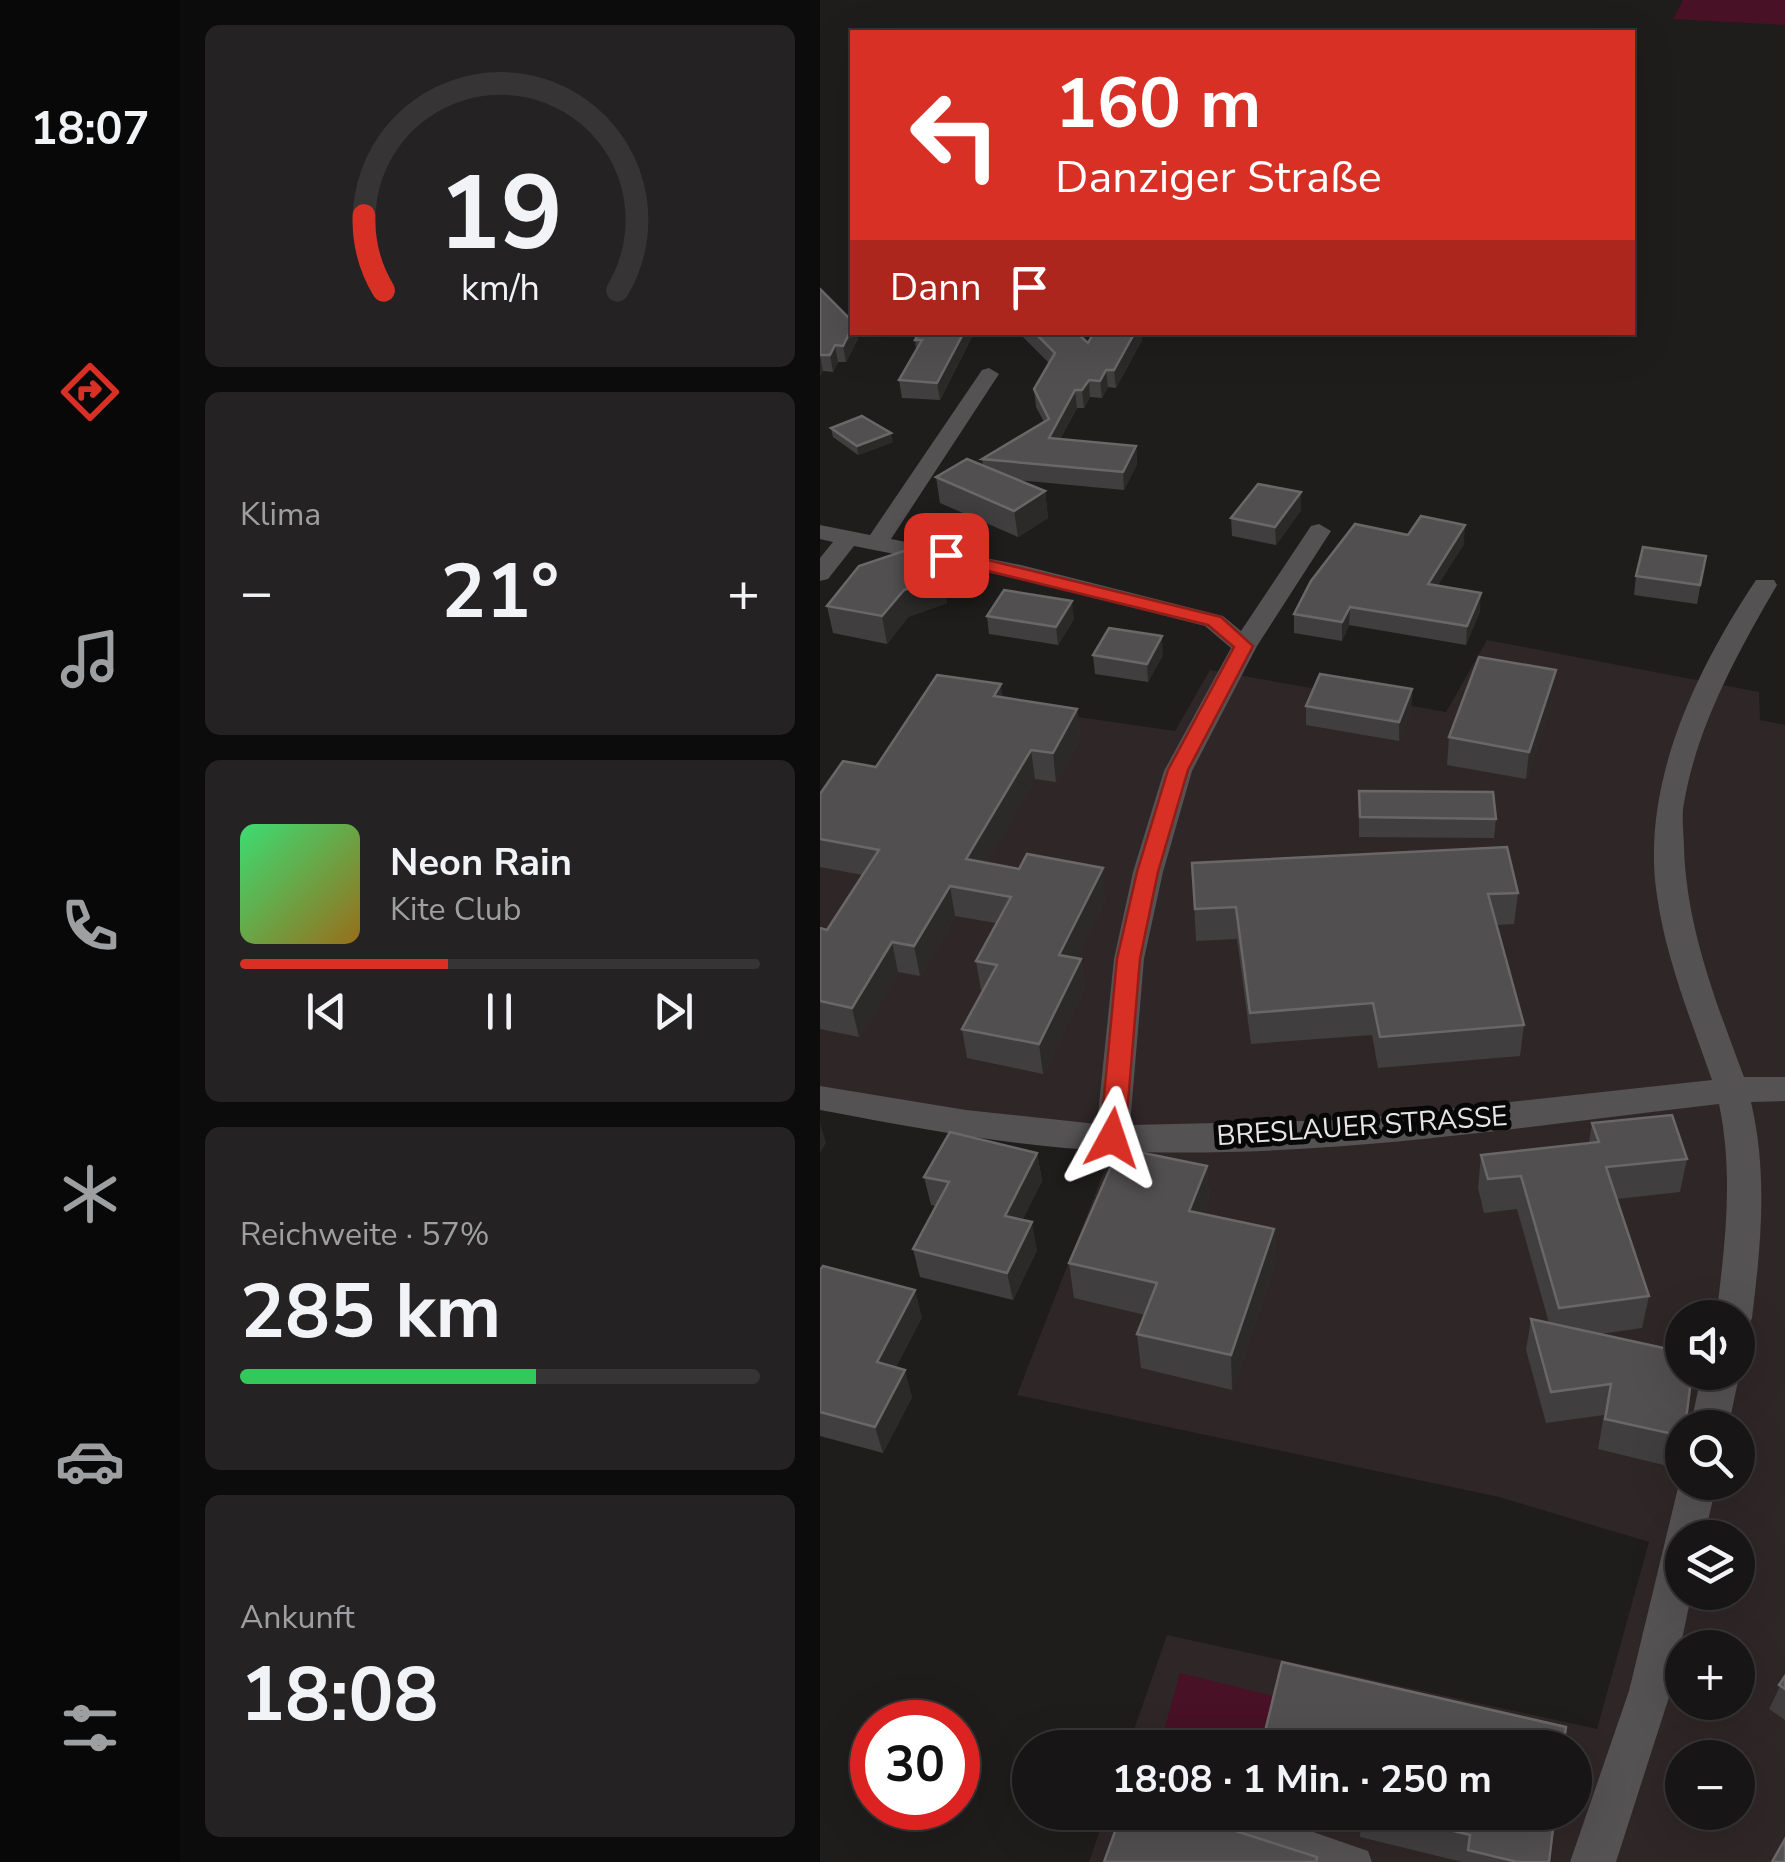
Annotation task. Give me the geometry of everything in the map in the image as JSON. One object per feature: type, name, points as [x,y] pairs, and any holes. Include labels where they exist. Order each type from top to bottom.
[{"type":"street","points":[[877,542],[989,374]]},
{"type":"street","points":[[1112,1138],[1129,959],[1148,872],[1178,770],[1244,646],[1320,531]]},
{"type":"street","points":[[820,532],[1021,572],[1214,621],[1244,646]]},
{"type":"street","points":[[820,574],[849,537]]},
{"type":"street","points":[[1736,1300],[1746,1218],[1744,1144],[1732,1090],[1692,978],[1671,894],[1669,805],[1691,732],[1728,646],[1765,586]]},
{"type":"street","name":"BRESLAUER STRASSE","points":[[820,1098],[946,1120],[1112,1138],[1272,1136],[1785,1088]]},
{"type":"street","points":[[1593,1862],[1650,1691],[1668,1610]]},
{"type":"lane","points":[[1257,1830],[1357,1862]]},
{"type":"shaded area","points":[[1683,0],[1785,0],[1785,25],[1673,19]]},
{"type":"shaded area","points":[[1487,640],[1759,692],[1760,720],[1785,725],[1785,1862],[1089,1862],[1100,1830],[1592,1830],[1592,1730],[1134,1730],[1167,1635],[1597,1729],[1649,1542],[1499,1497],[1017,1395],[1117,1138],[820,1098],[820,833],[897,748],[933,696],[1175,731],[1210,670],[1446,712]]},
{"type":"shaded area","points":[[1180,1673],[1273,1696],[1264,1730],[1164,1730]]},
{"type":"building","points":[[820,289],[850,319],[850,332],[843,346],[835,345],[830,355],[820,355]]},
{"type":"building","points":[[918,335],[962,335],[937,383],[899,380],[922,340],[915,340]]},
{"type":"building","points":[[1037,335],[1079,335],[1088,343],[1092,335],[1133,335],[1114,370],[1106,370],[1100,381],[1089,380],[1082,390],[1075,390],[1049,438],[1136,446],[1123,472],[982,459],[1049,419],[1034,389],[1055,353]]},
{"type":"building","points":[[862,416],[891,433],[857,446],[831,428]]},
{"type":"building","points":[[967,459],[1045,491],[1014,511],[936,477]]},
{"type":"building","points":[[1258,484],[1301,492],[1275,527],[1231,518]]},
{"type":"building","points":[[1421,516],[1465,525],[1428,584],[1481,593],[1467,626],[1350,607],[1342,622],[1294,614],[1311,581],[1355,524],[1408,535]]},
{"type":"building","points":[[1643,547],[1706,556],[1700,585],[1636,576]]},
{"type":"building","points":[[913,548],[942,577],[904,590],[882,616],[827,606],[859,566]]},
{"type":"building","points":[[1004,590],[1072,601],[1056,627],[987,616]]},
{"type":"building","points":[[1109,628],[1162,636],[1147,664],[1093,655]]},
{"type":"building","points":[[1479,657],[1556,670],[1529,752],[1449,737]]},
{"type":"building","points":[[1320,674],[1412,689],[1399,722],[1306,706]]},
{"type":"building","points":[[937,675],[1001,684],[994,696],[1077,709],[1053,753],[1031,750],[966,859],[1019,869],[1027,854],[1103,868],[1059,955],[1081,959],[1039,1044],[962,1029],[997,965],[976,961],[1011,897],[950,886],[914,946],[892,942],[852,1008],[820,1001],[820,928],[827,930],[879,850],[820,839],[820,794],[843,761],[876,767]]},
{"type":"building","points":[[1359,791],[1493,792],[1496,819],[1360,817]]},
{"type":"building","points":[[1507,847],[1518,893],[1488,894],[1524,1025],[1380,1037],[1373,1003],[1250,1013],[1236,907],[1195,909],[1192,863]]},
{"type":"building","points":[[1672,1115],[1687,1159],[1606,1167],[1649,1296],[1559,1308],[1521,1176],[1488,1179],[1481,1155],[1599,1142],[1592,1123]]},
{"type":"building","points":[[950,1132],[1037,1153],[1005,1216],[1032,1222],[1007,1273],[913,1249],[949,1182],[924,1177]]},
{"type":"building","points":[[1119,1148],[1207,1166],[1189,1211],[1274,1229],[1231,1355],[1137,1334],[1157,1283],[1069,1263]]},
{"type":"building","points":[[823,1266],[915,1290],[877,1362],[905,1370],[875,1427],[820,1412]]},
{"type":"building","points":[[1531,1319],[1665,1348],[1665,1390],[1690,1390],[1687,1410],[1665,1410],[1665,1432],[1605,1419],[1611,1384],[1551,1392]]},
{"type":"building","points":[[1282,1662],[1566,1727],[1566,1730],[1265,1730]]},
{"type":"building","points":[[1116,1830],[1233,1830],[1317,1857],[1316,1862],[1104,1862]]},
{"type":"building","points":[[1450,1830],[1553,1830],[1549,1862],[1517,1862],[1468,1850],[1470,1835]]},
{"type":"building","points":[[1785,1839],[1785,1862],[1772,1862]]},
{"type":"route","points":[[946,555],[1214,621],[1244,646],[1178,770],[1148,872],[1129,959],[1112,1138]]}]
